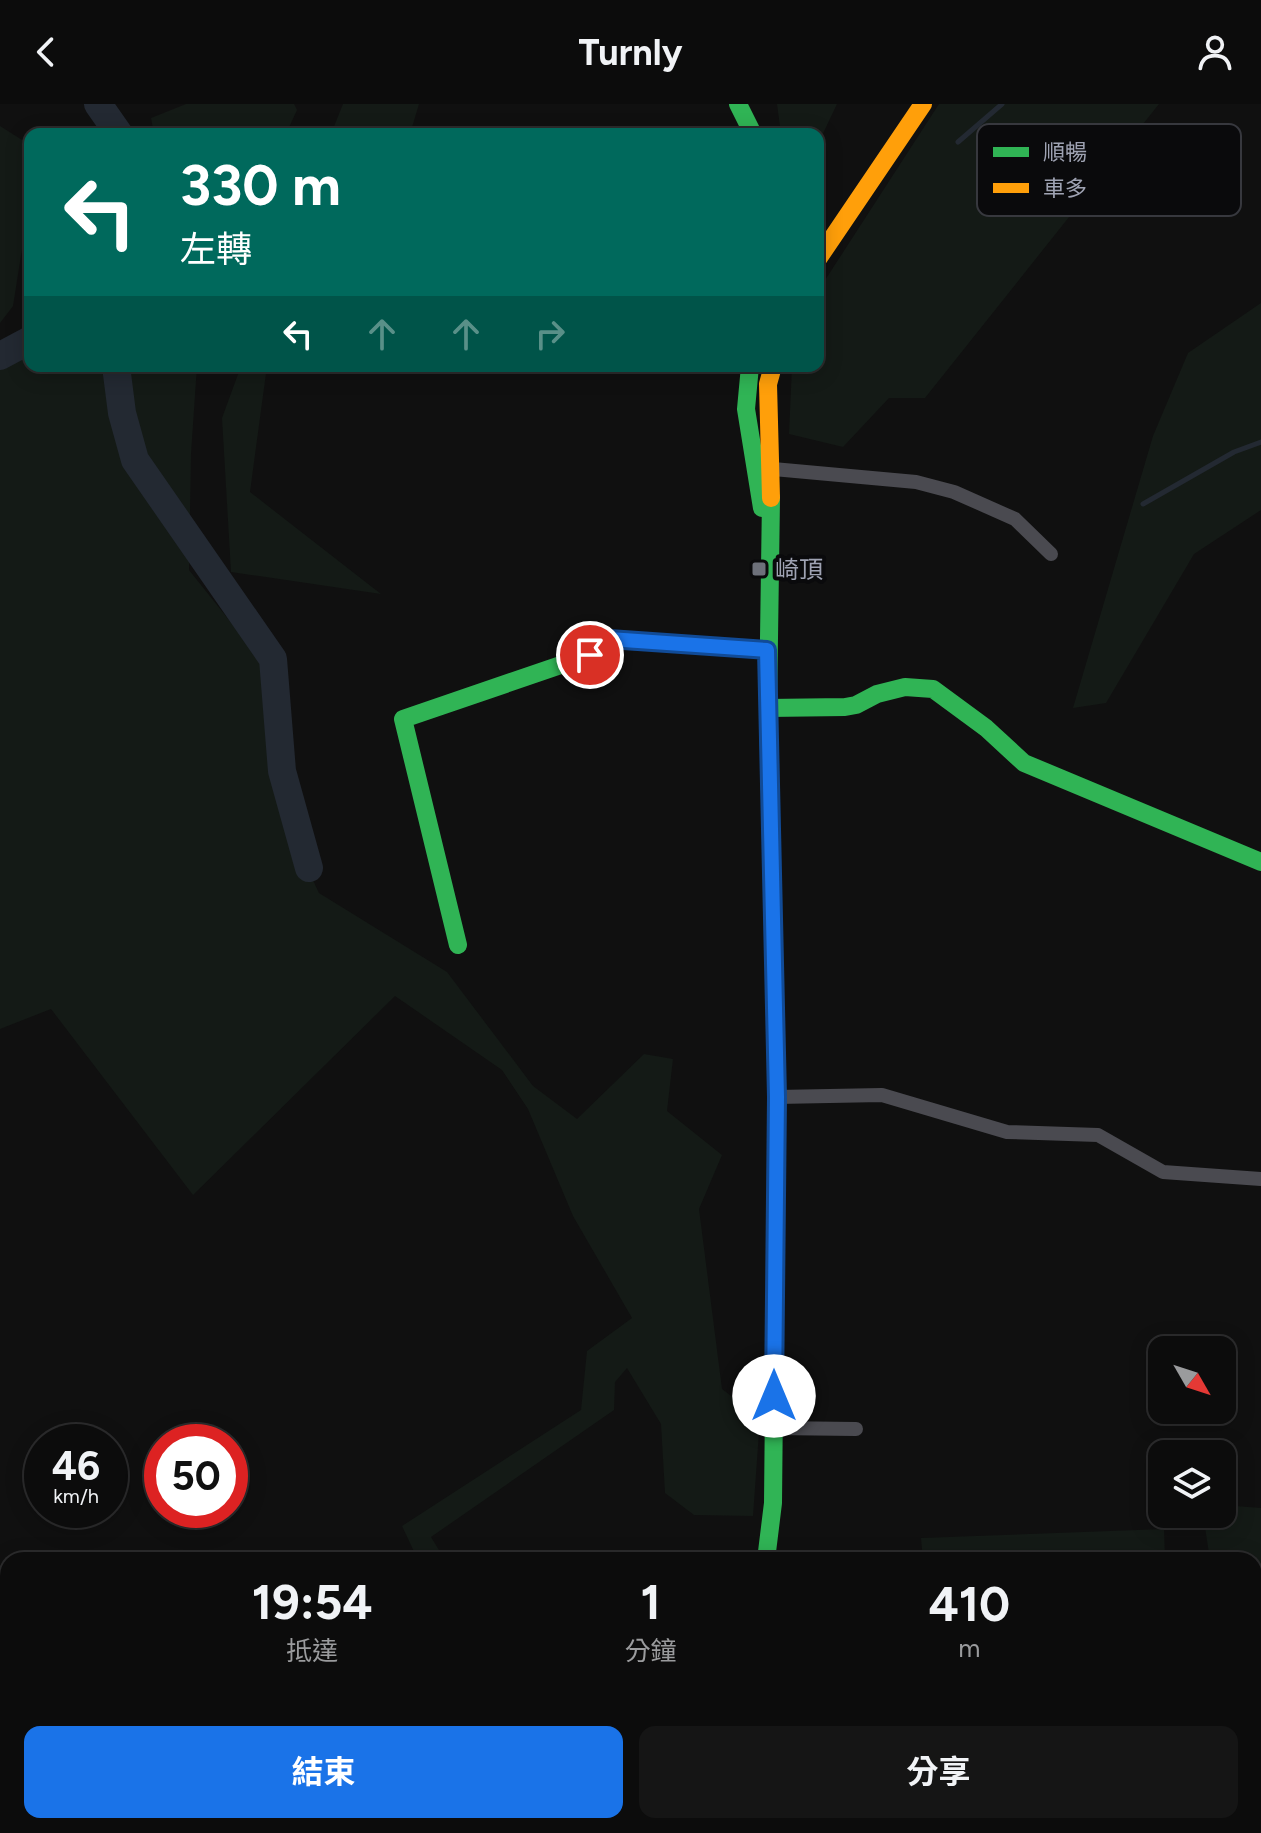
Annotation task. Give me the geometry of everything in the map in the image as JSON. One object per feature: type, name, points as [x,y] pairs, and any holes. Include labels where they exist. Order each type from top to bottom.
[{"type":"street","points":[[738,104],[750,128]]},
{"type":"street","points":[[824,250],[923,104]]},
{"type":"street","points":[[749,372],[746,409],[763,468]]},
{"type":"street","points":[[767,1552],[773,1503],[777,1097],[767,650],[771,554],[763,468],[771,372]]},
{"type":"street","points":[[763,468],[916,482],[954,492],[1015,519],[1051,554]]},
{"type":"street","points":[[458,945],[403,719],[590,655],[609,639],[767,650]]},
{"type":"street","points":[[768,708],[845,707],[905,687],[933,689],[986,728],[1024,763],[1261,862]]},
{"type":"street","points":[[777,1097],[882,1095],[1007,1132],[1098,1135],[1163,1172],[1261,1179]]},
{"type":"street","points":[[774,1427],[856,1429]]},
{"type":"shaded area","points":[[186,104],[294,104],[297,110],[289,128],[153,128],[151,118]]},
{"type":"shaded area","points":[[343,104],[419,104],[412,128],[333,128]]},
{"type":"shaded area","points":[[777,104],[837,104],[824,131],[824,128],[780,128]]},
{"type":"shaded area","points":[[939,104],[1159,104],[1143,124],[977,124],[977,216],[1070,216],[925,398],[889,398],[843,447],[789,434],[792,372],[824,372],[824,282]]},
{"type":"shaded area","points":[[0,126],[24,141],[24,237],[13,306],[0,323]]},
{"type":"shaded area","points":[[1261,303],[1261,510],[1194,554],[1106,703],[1073,708],[1153,436],[1188,353]]},
{"type":"shaded area","points":[[24,337],[24,372],[197,372],[191,454],[189,570],[265,665],[283,817],[319,893],[447,972],[533,1086],[577,1119],[644,1054],[673,1059],[667,1111],[722,1155],[699,1209],[722,1389],[760,1418],[753,1516],[694,1515],[665,1493],[661,1424],[627,1368],[615,1382],[614,1410],[431,1537],[440,1552],[414,1552],[402,1526],[581,1410],[587,1351],[632,1318],[573,1216],[528,1109],[502,1070],[395,996],[193,1195],[51,1009],[0,1029],[0,358]]},
{"type":"shaded area","points":[[239,372],[266,372],[250,492],[381,594],[231,572],[222,418]]},
{"type":"shaded area","points":[[1236,1506],[1261,1508],[1261,1552],[1209,1552],[1205,1528],[1236,1528]]},
{"type":"shaded area","points":[[1164,1529],[1165,1552],[922,1552],[921,1538]]},
{"type":"waterway","points":[[98,104],[115,128]]},
{"type":"waterway","points":[[979,124],[1002,104]]},
{"type":"waterway","points":[[958,142],[977,126]]},
{"type":"waterway","points":[[0,356],[24,343]]},
{"type":"waterway","points":[[117,372],[122,413],[135,460],[273,659],[282,771],[309,868]]},
{"type":"waterway","points":[[1143,504],[1234,452],[1261,442]]},
{"type":"traffic: fast","points":[[738,104],[750,128]]},
{"type":"traffic: fast","points":[[749,372],[746,409],[762,508]]},
{"type":"traffic: fast","points":[[767,1552],[773,1503],[777,1097],[768,708],[771,498]]},
{"type":"traffic: fast","points":[[458,945],[403,719],[590,655],[609,639],[767,650]]},
{"type":"traffic: fast","points":[[768,708],[845,707],[905,687],[933,689],[986,728],[1024,763],[1261,862]]},
{"type":"traffic: slow","points":[[824,250],[923,104]]},
{"type":"traffic: slow","points":[[771,372],[768,384],[771,498]]},
{"type":"place","name":"崎頂","points":[[759,569]]},
{"type":"route","points":[[590,655],[609,639],[767,650],[777,1097],[774,1396]]}]
